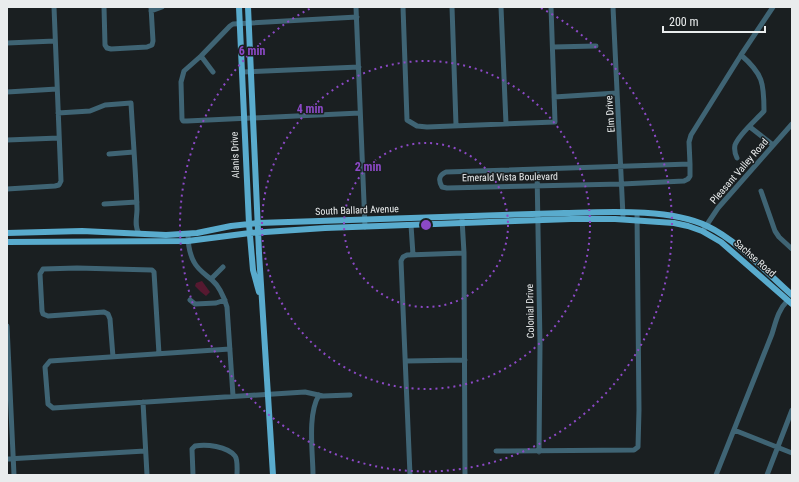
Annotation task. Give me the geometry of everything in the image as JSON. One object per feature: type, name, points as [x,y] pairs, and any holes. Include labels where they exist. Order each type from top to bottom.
[{"type":"main road","name":"Alanis Drive","points":[[239,7],[249,224],[253,270],[262,300]]},
{"type":"main road","name":"Alanis Drive","points":[[248,7],[262,300],[273,475]]},
{"type":"main road","name":"South Ballard Avenue","points":[[538,217],[564,213],[637,213],[668,215],[706,226]]},
{"type":"main road","name":"South Ballard Avenue","points":[[7,233],[82,231],[139,233],[166,236],[258,223],[365,220],[462,220],[538,217],[674,223],[688,226],[702,232]]},
{"type":"main road","name":"South Ballard Avenue","points":[[7,242],[188,241],[250,233],[326,228],[411,225],[462,220]]},
{"type":"main road","name":"Sachse Road","points":[[706,226],[727,238],[791,300]]},
{"type":"main road","name":"Sachse Road","points":[[702,232],[721,242],[791,300]]},
{"type":"street","points":[[7,189],[55,186],[59,185],[61,181],[54,7]]},
{"type":"street","points":[[104,7],[105,45],[107,48],[111,49],[147,47],[152,45],[151,9],[162,7]]},
{"type":"street","points":[[356,7],[364,172],[365,227]]},
{"type":"street","points":[[403,7],[408,120],[417,126],[555,122],[551,7]]},
{"type":"street","points":[[452,7],[456,126]]},
{"type":"street","points":[[501,7],[506,124]]},
{"type":"street","name":"Elm Drive","points":[[613,7],[623,220]]},
{"type":"street","points":[[690,164],[691,135],[773,7]]},
{"type":"street","points":[[357,17],[240,24],[230,26],[201,56],[187,67],[182,76],[181,96],[183,121],[360,113]]},
{"type":"street","points":[[7,44],[55,41]]},
{"type":"street","points":[[553,48],[596,46]]},
{"type":"street","points":[[737,158],[735,145],[764,111],[764,92],[761,79],[753,65],[741,55]]},
{"type":"street","points":[[201,56],[213,72]]},
{"type":"street","points":[[242,72],[359,67]]},
{"type":"street","points":[[7,92],[57,89]]},
{"type":"street","points":[[554,97],[617,94]]},
{"type":"street","points":[[58,113],[90,111],[105,105],[132,103],[137,218],[140,230],[139,242]]},
{"type":"street","name":"Pleasant Valley Road","points":[[702,232],[718,208],[792,124]]},
{"type":"street","points":[[750,127],[773,145]]},
{"type":"street","points":[[7,140],[59,138]]},
{"type":"street","points":[[109,154],[134,152]]},
{"type":"street","name":"Emerald Vista Boulevard","points":[[690,164],[690,176],[684,181],[447,188],[442,187],[439,178],[446,172],[690,164]]},
{"type":"street","name":"Colonial Drive","points":[[537,170],[540,345],[539,452]]},
{"type":"street","points":[[761,191],[774,231],[792,249]]},
{"type":"street","points":[[104,204],[137,202]]},
{"type":"street","points":[[496,451],[539,452],[634,450],[638,447],[637,213]]},
{"type":"street","points":[[462,220],[464,253],[465,475]]},
{"type":"street","points":[[411,225],[413,255]]},
{"type":"street","points":[[188,234],[190,254],[193,261],[222,292],[227,307],[232,396]]},
{"type":"street","points":[[410,475],[401,261],[403,257],[407,255],[464,253]]},
{"type":"street","points":[[211,279],[223,267]]},
{"type":"street","points":[[113,357],[110,319],[108,314],[104,312],[48,316],[43,314],[40,274],[43,269],[77,268],[152,270],[154,272],[159,354]]},
{"type":"street","points":[[190,300],[195,304],[216,303],[225,300]]},
{"type":"street","points":[[716,475],[772,334],[778,314],[782,307],[791,300]]},
{"type":"street","points":[[7,326],[14,475]]},
{"type":"street","points":[[230,349],[50,361],[46,364],[47,402],[49,406],[53,408],[268,393],[305,392],[319,395],[350,395]]},
{"type":"street","points":[[406,361],[465,360]]},
{"type":"street","points":[[313,475],[312,422],[315,402],[319,395]]},
{"type":"street","points":[[143,402],[147,475]]},
{"type":"street","points":[[767,475],[792,410]]},
{"type":"street","points":[[734,430],[792,453]]},
{"type":"street","points":[[193,475],[192,449],[194,446],[199,445],[219,448],[234,456],[236,459],[237,475]]},
{"type":"street","points":[[7,459],[145,451]]},
{"type":"shaded area","points":[[202,281],[210,292],[206,296],[195,286],[196,283]]}]
